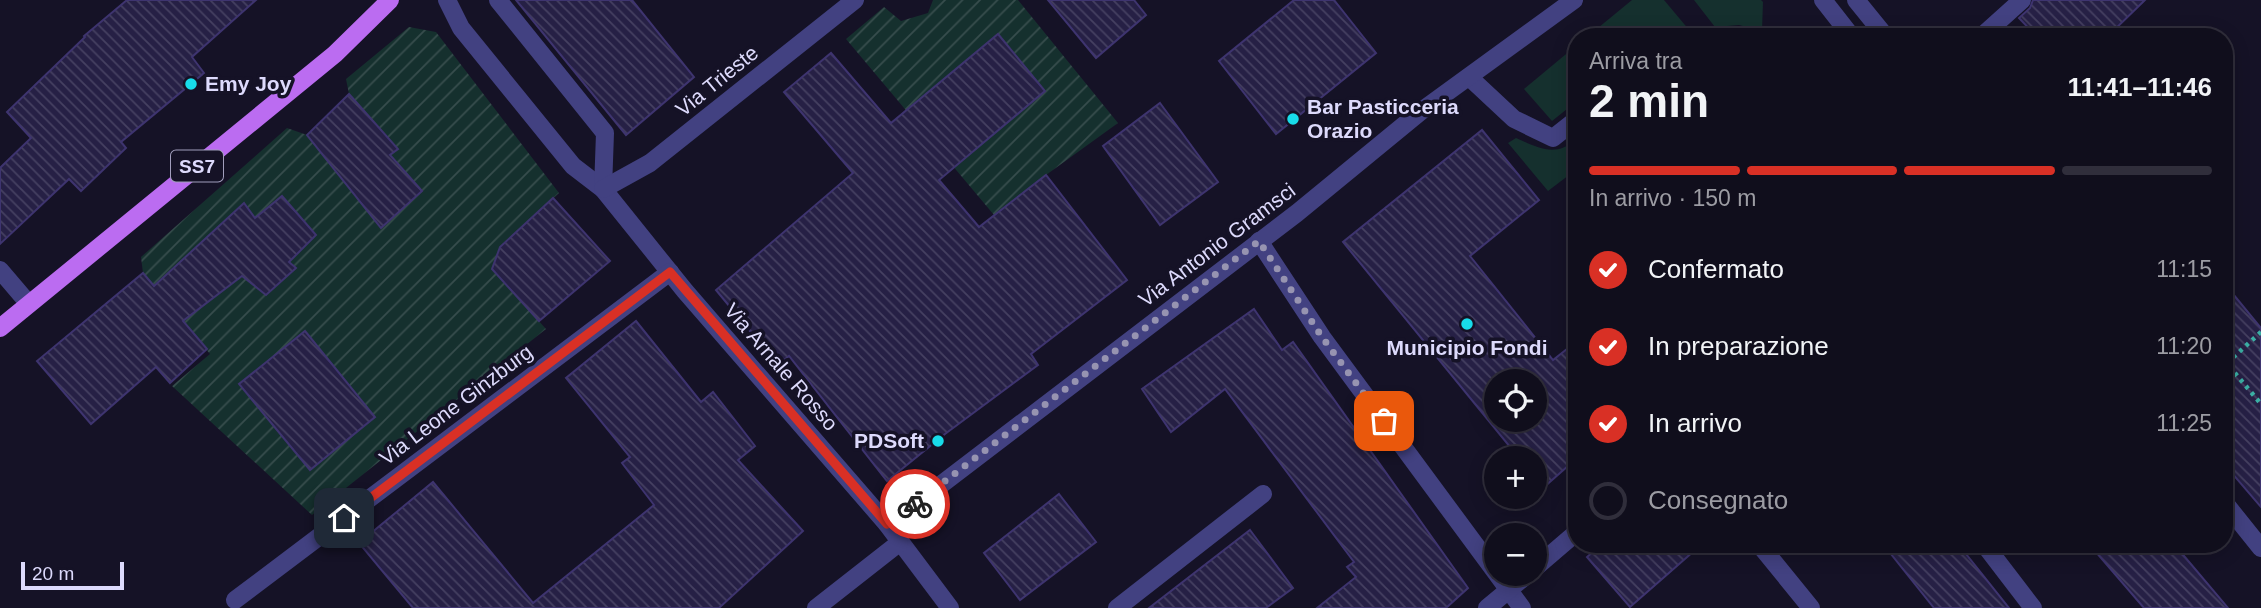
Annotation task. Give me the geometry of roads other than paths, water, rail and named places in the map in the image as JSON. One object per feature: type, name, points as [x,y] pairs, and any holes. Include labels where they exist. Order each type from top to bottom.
[{"type":"main road","name":"SS7","points":[[0,328],[335,54],[390,0]]},
{"type":"street","name":"Via Arnale Rosso","points":[[447,0],[461,28],[573,166],[603,189],[670,272],[887,524],[950,608]]},
{"type":"street","points":[[498,0],[605,133],[603,189]]},
{"type":"street","name":"Via Trieste","points":[[603,189],[650,163],[855,0]]},
{"type":"street","points":[[1823,0],[1845,28]]},
{"type":"street","points":[[1856,0],[1879,28]]},
{"type":"street","points":[[1991,28],[2022,0]]},
{"type":"street","name":"Via Antonio Gramsci","points":[[887,524],[1297,213],[1420,112],[1567,2]]},
{"type":"street","points":[[1469,77],[1514,119],[1553,138],[1568,126]]},
{"type":"street","points":[[1259,241],[1322,337],[1522,608]]},
{"type":"street","points":[[0,270],[29,304]]},
{"type":"street","name":"Via Leone Ginzburg","points":[[235,600],[670,272]]},
{"type":"street","points":[[1117,608],[1263,494]]},
{"type":"street","points":[[2233,513],[2261,548]]},
{"type":"street","points":[[1547,558],[1568,540]]},
{"type":"street","points":[[816,608],[899,543]]},
{"type":"street","points":[[1766,553],[1811,608]]},
{"type":"street","points":[[1991,553],[2033,608]]},
{"type":"street","points":[[1487,608],[1514,586]]},
{"type":"place","name":"Emy Joy","points":[[191,84]]},
{"type":"place","name":"Bar Pasticceria Orazio","points":[[1293,119]]},
{"type":"place","name":"Municipio Fondi","points":[[1467,324]]},
{"type":"place","name":"PDSoft","points":[[938,441]]}]
